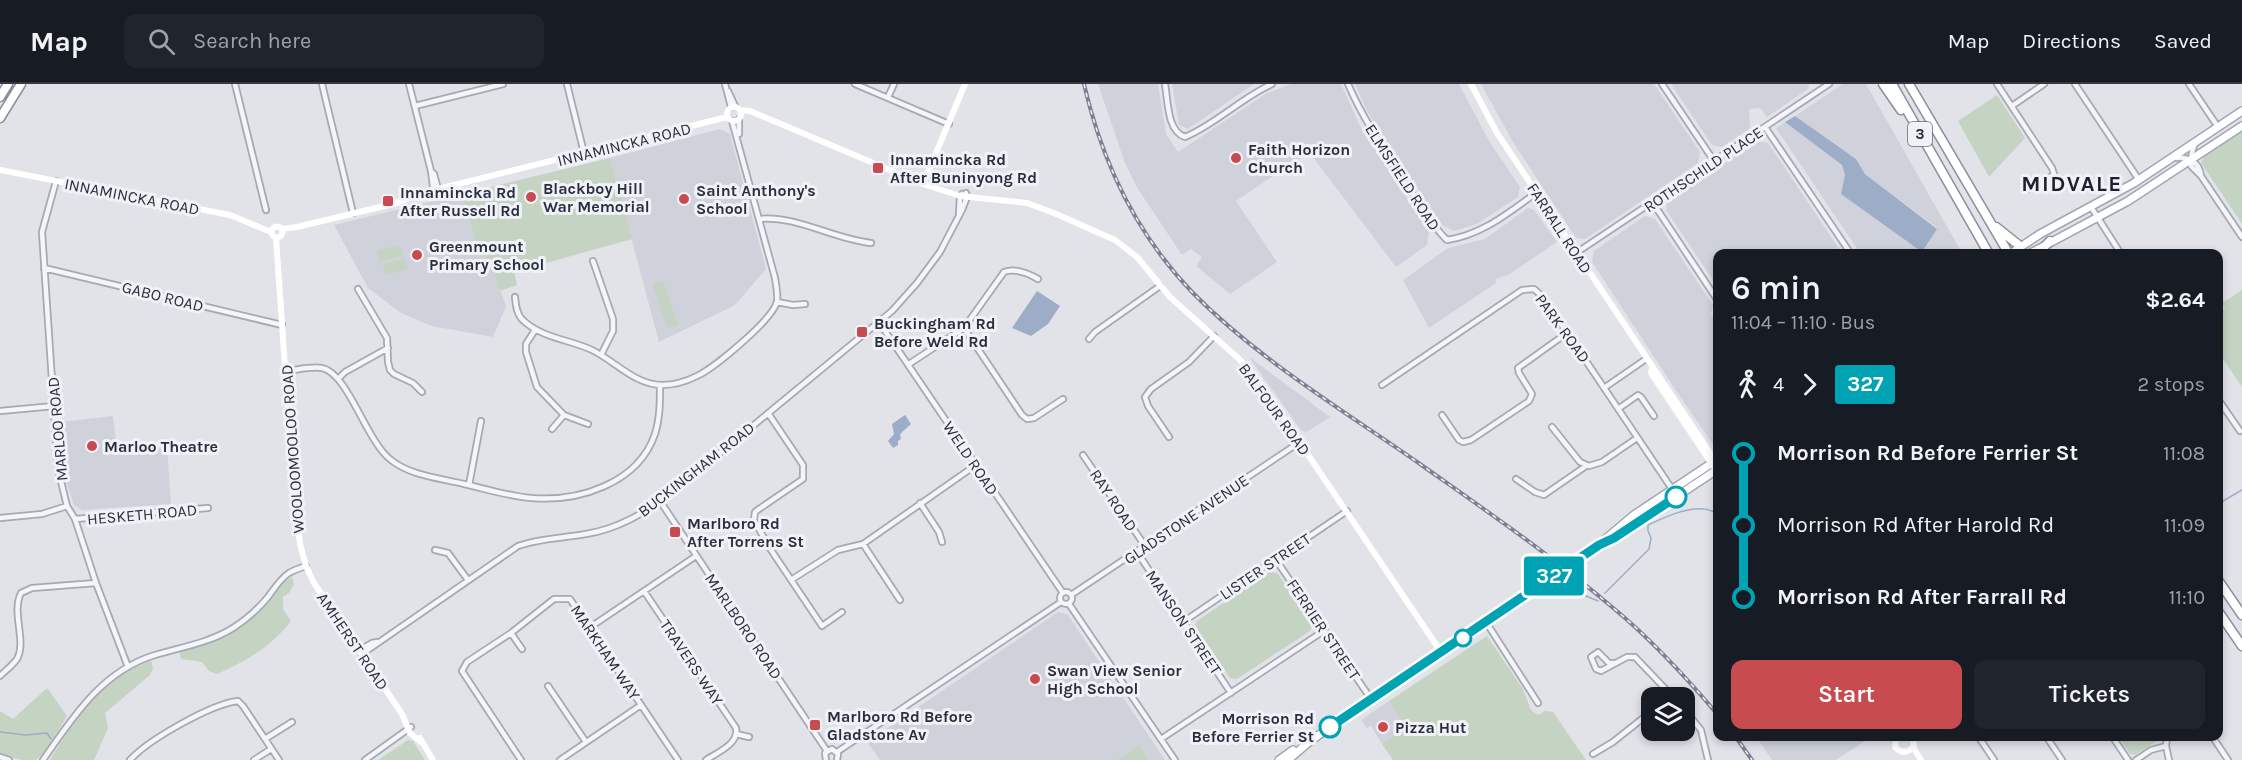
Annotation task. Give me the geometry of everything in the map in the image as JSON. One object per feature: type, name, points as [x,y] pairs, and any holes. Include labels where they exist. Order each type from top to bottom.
[{"type":"highway","points":[[0,97],[8,84]]},
{"type":"highway","points":[[0,118],[21,84]]},
{"type":"highway","points":[[1883,84],[1943,176]]},
{"type":"highway","name":"3","points":[[1892,84],[1985,249]]},
{"type":"highway","name":"3","points":[[1909,84],[2006,249]]},
{"type":"highway","points":[[1993,225],[2020,246]]},
{"type":"highway","points":[[2042,249],[2050,241]]},
{"type":"highway","points":[[2223,587],[2242,615]]},
{"type":"highway","points":[[2223,618],[2242,646]]},
{"type":"main road","points":[[925,185],[965,84]]},
{"type":"main road","name":"FARRALL ROAD","points":[[1471,84],[1497,132],[1646,359],[1652,369],[1651,373],[1713,462]]},
{"type":"main road","points":[[2016,249],[2139,180],[2242,111]]},
{"type":"main road","name":"INNAMINCKA ROAD","points":[[0,170],[230,215],[262,227],[265,226],[277,233],[705,124],[734,114],[764,117],[925,185],[964,195]]},
{"type":"main road","points":[[2037,249],[2151,187],[2242,126]]},
{"type":"main road","name":"BALFOUR ROAD","points":[[964,195],[1041,207],[1115,240],[1137,257],[1170,297],[1239,358],[1255,376],[1441,652]]},
{"type":"main road","name":"WOOLOOMOOLOO ROAD","points":[[277,233],[298,534],[306,566]]},
{"type":"main road","points":[[1599,545],[1619,526],[1672,489],[1713,468]]},
{"type":"main road","points":[[1279,760],[1599,545],[1614,538],[1713,468]]},
{"type":"main road","name":"AMHERST ROAD","points":[[306,566],[318,589],[402,714],[410,730],[433,760]]},
{"type":"main road","points":[[1896,741],[1895,747],[1899,751],[1906,752],[1912,760]]},
{"type":"main road","points":[[1906,752],[1913,741]]},
{"type":"main road","points":[[1914,741],[1921,760]]},
{"type":"main road","points":[[1288,760],[1309,742]]},
{"type":"street","points":[[235,84],[266,210]]},
{"type":"street","points":[[322,84],[353,213]]},
{"type":"street","points":[[409,84],[436,192]]},
{"type":"street","points":[[415,106],[503,84]]},
{"type":"street","points":[[567,84],[585,153]]},
{"type":"street","points":[[855,84],[949,124]]},
{"type":"street","points":[[888,98],[894,84]]},
{"type":"street","points":[[1166,84],[1173,128],[1178,135],[1185,137],[1272,84]]},
{"type":"street","name":"ELMSFIELD ROAD","points":[[1348,84],[1377,138],[1433,225],[1447,240],[1465,238],[1485,229],[1536,193]]},
{"type":"street","points":[[1662,84],[1714,161]]},
{"type":"street","points":[[1997,84],[2054,172],[2052,176],[2029,189]]},
{"type":"street","points":[[2012,106],[2044,84]]},
{"type":"street","points":[[2075,84],[2139,180]]},
{"type":"street","points":[[2189,84],[2218,127]]},
{"type":"street","points":[[515,297],[517,310],[522,320],[535,330],[601,355],[634,377],[660,385],[688,380],[709,369],[763,324],[777,302],[775,278],[726,85]]},
{"type":"street","name":"ROTHSCHILD PLACE","points":[[1576,253],[1766,127],[1825,85]]},
{"type":"street","points":[[1766,127],[1848,249]]},
{"type":"street","points":[[2191,160],[2195,143]]},
{"type":"street","points":[[2170,159],[2178,157],[2195,162],[2201,176],[2242,237]]},
{"type":"street","name":"MARLOO ROAD","points":[[56,181],[42,232],[58,469],[67,506],[75,519],[96,583],[128,667]]},
{"type":"street","name":"BUCKINGHAM ROAD","points":[[361,652],[518,546],[609,529],[627,522],[660,501],[879,322],[904,298],[926,272],[944,245],[959,214],[964,195]]},
{"type":"street","points":[[1653,203],[1713,293]]},
{"type":"street","points":[[2091,207],[2118,249]]},
{"type":"street","points":[[759,219],[775,218],[856,242],[871,243]]},
{"type":"street","points":[[593,261],[613,318],[613,331],[601,355]]},
{"type":"street","name":"GABO ROAD","points":[[44,268],[282,325]]},
{"type":"street","points":[[909,364],[964,328],[1004,272],[1010,270],[1029,274],[1038,279]]},
{"type":"street","points":[[1089,339],[1095,332],[1160,286]]},
{"type":"street","points":[[358,289],[387,338],[388,362],[394,374],[412,383],[422,392]]},
{"type":"street","name":"PARK ROAD","points":[[1382,385],[1522,290],[1534,289],[1567,333],[1672,489]]},
{"type":"street","points":[[777,302],[805,303]]},
{"type":"street","name":"WELD ROAD","points":[[879,322],[1063,593]]},
{"type":"street","points":[[964,328],[1022,415],[1027,419],[1034,418],[1063,399]]},
{"type":"street","points":[[535,330],[526,344],[533,380],[542,394],[564,415],[588,424]]},
{"type":"street","points":[[1442,415],[1459,440],[1462,442],[1471,440],[1529,401],[1532,394],[1518,368],[1567,333]]},
{"type":"street","points":[[1169,437],[1148,406],[1145,397],[1151,389],[1189,362],[1214,336]]},
{"type":"street","points":[[339,378],[345,372],[388,348]]},
{"type":"street","points":[[1604,388],[1646,359]]},
{"type":"street","points":[[286,371],[324,368],[339,378],[377,446],[391,460],[408,470],[516,496],[545,499],[579,494],[615,481],[639,461],[651,442],[660,415],[660,385]]},
{"type":"street","points":[[1618,409],[1638,395],[1654,416]]},
{"type":"street","points":[[0,411],[54,406]]},
{"type":"street","points":[[2223,406],[2240,431]]},
{"type":"street","points":[[768,412],[803,465],[803,479],[759,509],[754,516],[756,524],[822,626],[842,612]]},
{"type":"street","points":[[552,429],[564,415]]},
{"type":"street","points":[[469,485],[481,421]]},
{"type":"street","points":[[1552,427],[1580,462],[1586,466],[1602,462],[1637,438]]},
{"type":"street","name":"GLADSTONE AVENUE","points":[[1071,595],[1300,442]]},
{"type":"street","name":"RAY ROAD","points":[[1083,454],[1144,546]]},
{"type":"street","points":[[791,580],[838,550],[863,544],[976,465]]},
{"type":"street","points":[[1516,479],[1544,495],[1586,466]]},
{"type":"street","name":"MARLBORO ROAD","points":[[660,501],[827,751]]},
{"type":"street","points":[[920,503],[939,532],[942,542]]},
{"type":"street","points":[[0,518],[42,514],[67,506]]},
{"type":"street","name":"HESKETH ROAD","points":[[75,519],[208,508]]},
{"type":"street","name":"LISTER STREET","points":[[1184,622],[1347,511]]},
{"type":"street","points":[[863,544],[900,600]]},
{"type":"street","points":[[435,550],[448,553],[468,580]]},
{"type":"street","name":"MANSON STREET","points":[[1137,552],[1231,693]]},
{"type":"street","points":[[589,628],[696,556]]},
{"type":"street","name":"FERRIER STREET","points":[[1276,560],[1371,699]]},
{"type":"street","points":[[44,760],[88,697],[128,667],[153,656],[195,645],[223,634],[260,607],[289,573],[306,566]]},
{"type":"street","points":[[0,676],[17,658],[20,648],[17,605],[21,592],[32,588],[96,583]]},
{"type":"street","name":"TRAVERS WAY","points":[[644,591],[736,728],[736,734]]},
{"type":"street","points":[[1061,602],[1060,597],[1067,592],[1072,599],[1069,604]]},
{"type":"street","name":"MARKHAM WAY","points":[[521,760],[462,671],[467,663],[511,633],[554,599],[570,599],[678,760]]},
{"type":"street","points":[[1061,602],[1069,604],[1175,760]]},
{"type":"street","points":[[837,752],[1061,602]]},
{"type":"street","points":[[1486,622],[1538,703]]},
{"type":"street","points":[[1161,739],[1325,630]]},
{"type":"street","points":[[511,633],[522,649]]},
{"type":"street","points":[[1614,663],[1610,663],[1598,652],[1590,657],[1601,671],[1627,657],[1635,657],[1662,687]]},
{"type":"street","points":[[548,686],[586,742]]},
{"type":"street","points":[[130,760],[171,730],[233,701],[241,703],[279,760]]},
{"type":"street","name":"MARKHAM WAY","points":[[560,760],[641,705]]},
{"type":"street","points":[[1593,754],[1613,742],[1641,720]]},
{"type":"street","points":[[265,740],[292,722]]},
{"type":"street","points":[[1695,723],[1701,730],[1708,760]]},
{"type":"street","points":[[365,760],[410,730]]},
{"type":"street","points":[[706,760],[733,741],[736,734],[749,737]]},
{"type":"street","points":[[1981,741],[1994,760]]},
{"type":"street","points":[[2049,741],[2062,760]]},
{"type":"street","points":[[2115,741],[2128,760]]},
{"type":"street","points":[[2166,741],[2170,760]]},
{"type":"street","points":[[2215,741],[2228,760]]},
{"type":"street","points":[[2136,760],[2151,750],[2166,746]]},
{"type":"street","points":[[254,760],[271,748]]},
{"type":"street","points":[[826,760],[827,751],[832,749],[837,752]]},
{"type":"street","points":[[837,752],[837,760]]},
{"type":"street","points":[[0,757],[9,760]]},
{"type":"shaded area","points":[[1098,84],[1158,84],[1166,134],[1178,152],[1267,93],[1291,84],[1341,84],[1361,128],[1429,232],[1427,245],[1396,267],[1309,152],[1236,201],[1277,262],[1230,294],[1196,266],[1202,257],[1191,249],[1182,255],[1138,189],[1125,163]]},
{"type":"shaded area","points":[[1172,84],[1254,84],[1188,129],[1179,125]]},
{"type":"shaded area","points":[[1355,84],[1459,84],[1489,141],[1520,187],[1518,197],[1477,224],[1454,231],[1442,225],[1368,113]]},
{"type":"shaded area","points":[[1481,84],[1654,84],[1700,152],[1698,163],[1585,239],[1576,238],[1513,142]]},
{"type":"shaded area","points":[[1671,84],[1809,84],[1808,89],[1767,117],[1760,108],[1749,109],[1750,128],[1722,147],[1712,145]]},
{"type":"shaded area","points":[[1843,84],[1866,84],[1960,249],[1924,249],[1937,228],[1865,174],[1856,159],[1795,116]]},
{"type":"shaded area","points":[[1785,122],[1842,165],[1919,249],[1857,249],[1776,128]]},
{"type":"shaded area","name":"Saint Anthony's School","points":[[720,129],[730,134],[766,269],[735,305],[659,342],[610,158]]},
{"type":"shaded area","points":[[1758,141],[1768,143],[1839,249],[1713,249],[1713,280],[1666,210],[1667,201]]},
{"type":"shaded area","name":"Greenmount Primary School","points":[[462,194],[476,242],[492,267],[506,306],[493,337],[432,326],[401,313],[368,288],[334,225]]},
{"type":"shaded area","points":[[1528,208],[1534,210],[1557,242],[1508,275],[1495,279],[1496,283],[1429,328],[1403,280],[1448,248],[1485,239]]},
{"type":"shaded area","points":[[1645,216],[1655,219],[1713,305],[1711,315],[1713,318],[1713,445],[1592,262],[1594,251]]},
{"type":"shaded area","points":[[1249,357],[1330,417],[1306,432],[1301,430]]},
{"type":"shaded area","points":[[113,416],[117,450],[167,447],[171,504],[82,510],[74,505],[64,475],[61,422]]},
{"type":"shaded area","name":"Swan View Senior High School","points":[[1058,612],[1068,615],[1165,760],[880,760],[867,742]]},
{"type":"shaded area","points":[[1389,701],[1407,728],[1382,744],[1371,726],[1367,728],[1361,720]]},
{"type":"shaded area","points":[[1759,741],[1865,741],[1836,760],[1772,760]]},
{"type":"green space","points":[[1997,95],[2025,138],[1989,177],[1958,121]]},
{"type":"green space","points":[[2242,131],[2242,224],[2201,163],[2204,156]]},
{"type":"green space","points":[[610,158],[632,239],[514,272],[517,285],[500,291],[492,267],[476,242],[462,194]]},
{"type":"green space","points":[[400,245],[403,256],[380,262],[377,250]]},
{"type":"green space","points":[[405,259],[408,269],[385,275],[383,264]]},
{"type":"green space","points":[[663,280],[678,325],[667,329],[652,283]]},
{"type":"green space","points":[[2242,290],[2242,387],[2223,359],[2223,309],[2225,308],[2223,302]]},
{"type":"green space","points":[[1270,571],[1278,574],[1312,625],[1310,631],[1237,679],[1230,678],[1195,626],[1197,621]]},
{"type":"green space","points":[[292,577],[294,584],[289,593],[283,597],[283,609],[291,621],[267,646],[248,659],[217,674],[209,671],[202,662],[181,659],[179,651],[214,641],[245,624]]},
{"type":"green space","points":[[1487,636],[1523,689],[1531,710],[1538,715],[1545,711],[1553,712],[1586,760],[1393,760],[1382,744],[1407,728],[1389,701]]},
{"type":"green space","points":[[151,661],[153,668],[150,675],[105,713],[108,728],[94,760],[50,760],[69,729],[104,688],[118,677]]},
{"type":"green space","points":[[47,688],[67,716],[46,751],[36,760],[21,760],[0,754],[0,711],[13,719]]},
{"type":"green space","points":[[408,740],[413,741],[425,760],[378,760]]},
{"type":"green space","points":[[2122,741],[2156,741],[2135,755],[2130,754]]},
{"type":"green space","points":[[1139,745],[1149,760],[1117,760]]},
{"type":"water","points":[[1795,116],[1856,159],[1865,174],[1937,229],[1924,249],[1918,249],[1841,194],[1845,175],[1842,165],[1785,122]]},
{"type":"water","points":[[1037,291],[1060,306],[1048,324],[1031,336],[1012,328]]},
{"type":"water","points":[[905,415],[911,424],[900,434],[901,439],[898,445],[893,448],[888,441],[894,434],[892,424]]},
{"type":"waterway","points":[[2223,501],[2242,490]]},
{"type":"waterway","points":[[1605,593],[1649,549],[1651,538],[1648,525],[1690,510],[1706,509],[1713,511]]},
{"type":"waterway","points":[[1569,584],[1598,601]]},
{"type":"waterway","points":[[0,732],[25,735],[47,733],[51,739]]},
{"type":"railway","points":[[1084,84],[1101,141],[1124,196],[1155,247],[1193,293],[1218,317],[1273,362],[1542,551],[1589,588],[1654,645],[1713,709]]},
{"type":"railway","points":[[1739,741],[1752,760]]},
{"type":"bus line","name":"327","points":[[1330,727],[1599,545],[1614,538],[1676,497]]},
{"type":"place","name":"Faith Horizon Church","points":[[1236,158]]},
{"type":"place","name":"Innamincka Rd After Buninyong Rd","points":[[878,168]]},
{"type":"place","name":"Blackboy Hill War Memorial","points":[[531,197]]},
{"type":"place","name":"Saint Anthony's School","points":[[684,199]]},
{"type":"place","name":"Innamincka Rd After Russell Rd","points":[[388,201]]},
{"type":"place","name":"Greenmount Primary School","points":[[417,255]]},
{"type":"place","name":"Buckingham Rd Before Weld Rd","points":[[862,332]]},
{"type":"place","name":"Marloo Theatre","points":[[92,446]]},
{"type":"place","name":"Marlboro Rd After Torrens St","points":[[675,532]]},
{"type":"place","name":"Swan View Senior High School","points":[[1035,679]]},
{"type":"place","name":"Marlboro Rd Before Gladstone Av","points":[[815,725]]},
{"type":"place","name":"Morrison Rd Before Ferrier St","points":[[1330,727]]},
{"type":"place","name":"Pizza Hut","points":[[1383,727]]},
{"type":"district","name":"MIDVALE","points":[[2072,183]]}]
